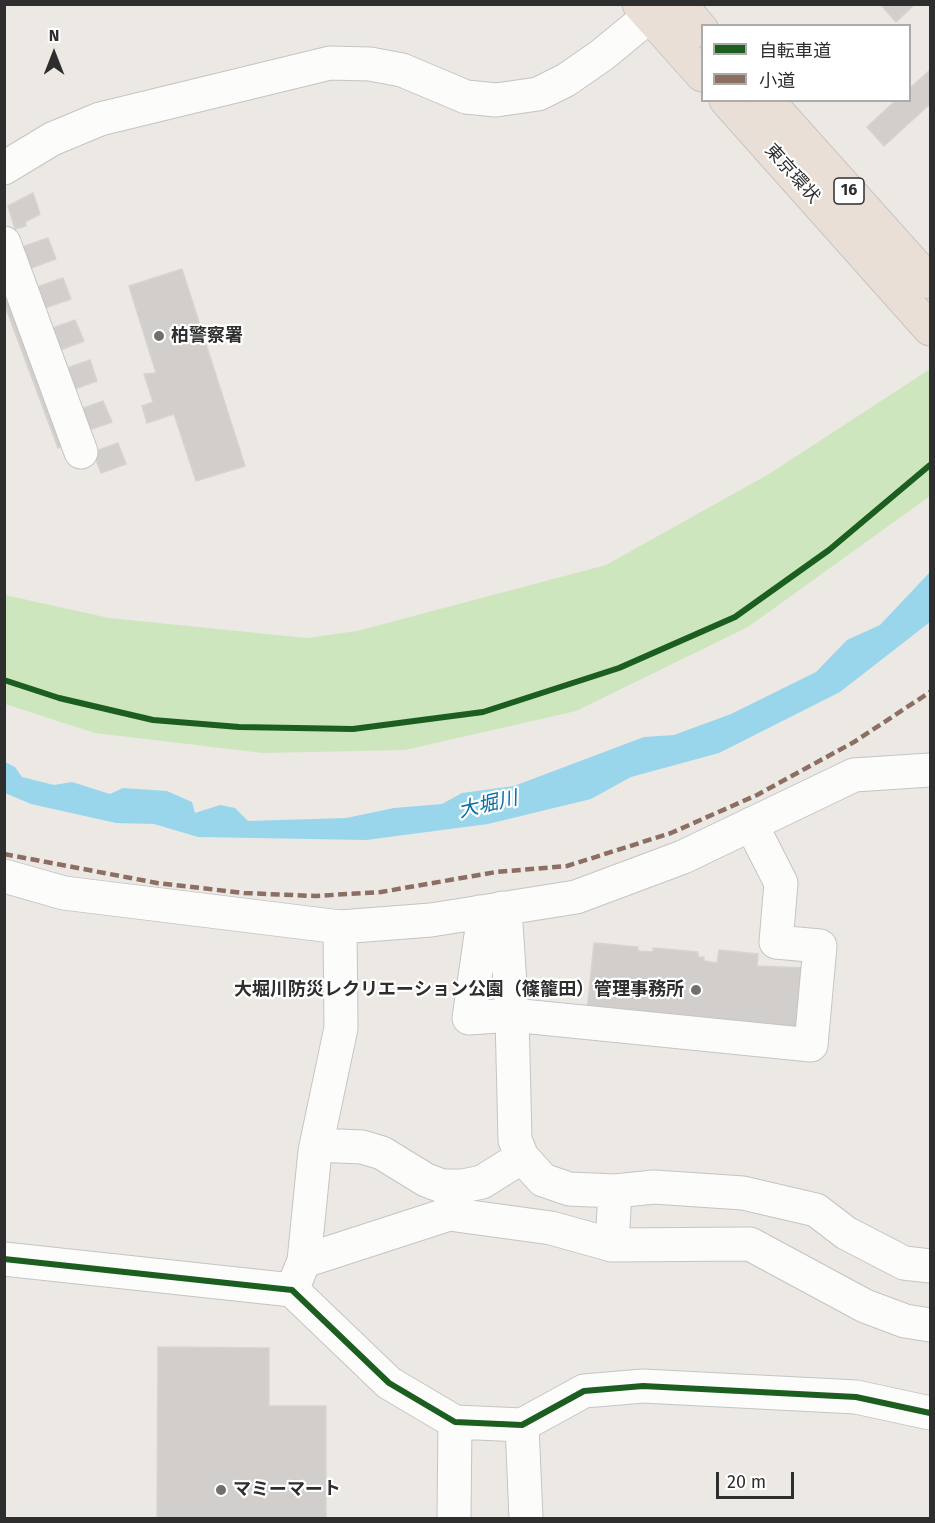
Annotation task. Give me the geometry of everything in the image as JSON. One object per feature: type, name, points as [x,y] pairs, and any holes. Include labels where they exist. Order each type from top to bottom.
[{"type":"highway","points":[[680,4],[701,29]]},
{"type":"highway","points":[[651,8],[701,74]]},
{"type":"highway","name":"東京環状","points":[[728,102],[930,329]]},
{"type":"highway","name":"東京環状","points":[[768,102],[927,269]]},
{"type":"street","points":[[4,168],[52,139],[100,119],[330,63],[370,64],[402,70],[466,97],[496,100],[538,94],[566,80],[603,55],[651,8]]},
{"type":"street","points":[[4,243],[81,452]]},
{"type":"street","points":[[4,876],[64,893],[415,934],[491,910],[576,897],[683,857],[854,775],[930,770]]},
{"type":"street","points":[[491,910],[482,928],[469,1018],[512,1015],[811,1045],[820,946],[776,942],[781,883],[751,824]]},
{"type":"street","points":[[491,910],[506,924],[512,1015],[515,1140],[522,1157],[543,1180],[569,1189],[615,1191],[654,1187],[742,1193],[816,1210],[846,1233],[903,1263],[930,1266]]},
{"type":"street","points":[[340,927],[347,1000],[317,1145],[298,1276],[389,1383],[455,1422],[522,1425],[584,1391],[643,1386],[856,1397],[930,1413]]},
{"type":"street","points":[[317,1145],[362,1147],[382,1153],[426,1180],[442,1186],[463,1186],[482,1182],[522,1157]]},
{"type":"street","points":[[612,1245],[615,1191]]},
{"type":"street","points":[[4,1259],[298,1276],[449,1214],[551,1228],[612,1245],[750,1244],[865,1306],[904,1321],[930,1325]]},
{"type":"street","points":[[454,1518],[455,1422]]},
{"type":"street","points":[[522,1425],[526,1518]]},
{"type":"green space","points":[[930,369],[930,496],[748,627],[576,711],[405,750],[263,753],[95,733],[5,704],[5,595],[109,618],[307,638],[357,631],[606,565],[769,474]]},
{"type":"water","name":"大堀川","points":[[930,572],[930,622],[840,692],[719,753],[631,777],[591,799],[488,824],[366,840],[198,837],[154,824],[116,823],[31,804],[5,793],[5,762],[15,767],[22,777],[54,785],[72,782],[110,794],[123,788],[167,791],[192,802],[195,813],[220,805],[235,808],[248,821],[346,818],[394,808],[442,804],[462,793],[514,786],[644,737],[674,735],[731,714],[816,672],[847,640],[880,625]]},
{"type":"building","points":[[880,4],[915,4],[896,22]]},
{"type":"building","points":[[930,70],[930,104],[884,146],[867,127],[894,102],[911,102],[911,87]]},
{"type":"building","points":[[33,193],[40,214],[25,222],[26,226],[15,229],[8,206]]},
{"type":"building","points":[[48,238],[56,259],[31,268],[22,247]]},
{"type":"building","points":[[182,269],[245,466],[196,481],[174,414],[147,423],[142,406],[153,402],[144,374],[156,373],[129,286]]},
{"type":"building","points":[[4,274],[68,444],[58,448],[4,303]]},
{"type":"building","points":[[63,278],[71,299],[45,308],[37,287]]},
{"type":"building","points":[[75,320],[84,341],[58,351],[50,329]]},
{"type":"building","points":[[90,360],[97,381],[72,390],[64,369]]},
{"type":"building","points":[[103,401],[112,422],[86,431],[78,410]]},
{"type":"building","points":[[118,443],[126,464],[101,473],[93,452]]},
{"type":"building","name":"大堀川防災レクリエーション公園（篠籠田）管理事務所","points":[[594,943],[638,947],[638,951],[653,952],[653,948],[698,952],[698,957],[704,957],[704,961],[717,963],[719,950],[758,954],[757,966],[805,968],[797,1032],[587,1011]]},
{"type":"building","points":[[158,1347],[269,1348],[269,1406],[326,1406],[326,1518],[157,1518]]},
{"type":"marked path","points":[[4,854],[157,883],[244,893],[315,896],[381,892],[496,872],[567,866],[671,833],[757,795],[854,742],[930,692]]},
{"type":"cycle path","points":[[4,680],[59,698],[153,720],[239,727],[353,729],[483,712],[619,668],[735,617],[829,550],[930,465]]},
{"type":"cycle path","points":[[4,1259],[292,1290],[389,1383],[455,1422],[522,1425],[584,1391],[643,1386],[856,1397],[930,1413]]},
{"type":"place","name":"柏警察署","points":[[159,336]]},
{"type":"place","name":"大堀川防災レクリエーション公園（篠籠田）管理事務所","points":[[696,990]]},
{"type":"place","name":"マミーマート","points":[[221,1490]]}]
